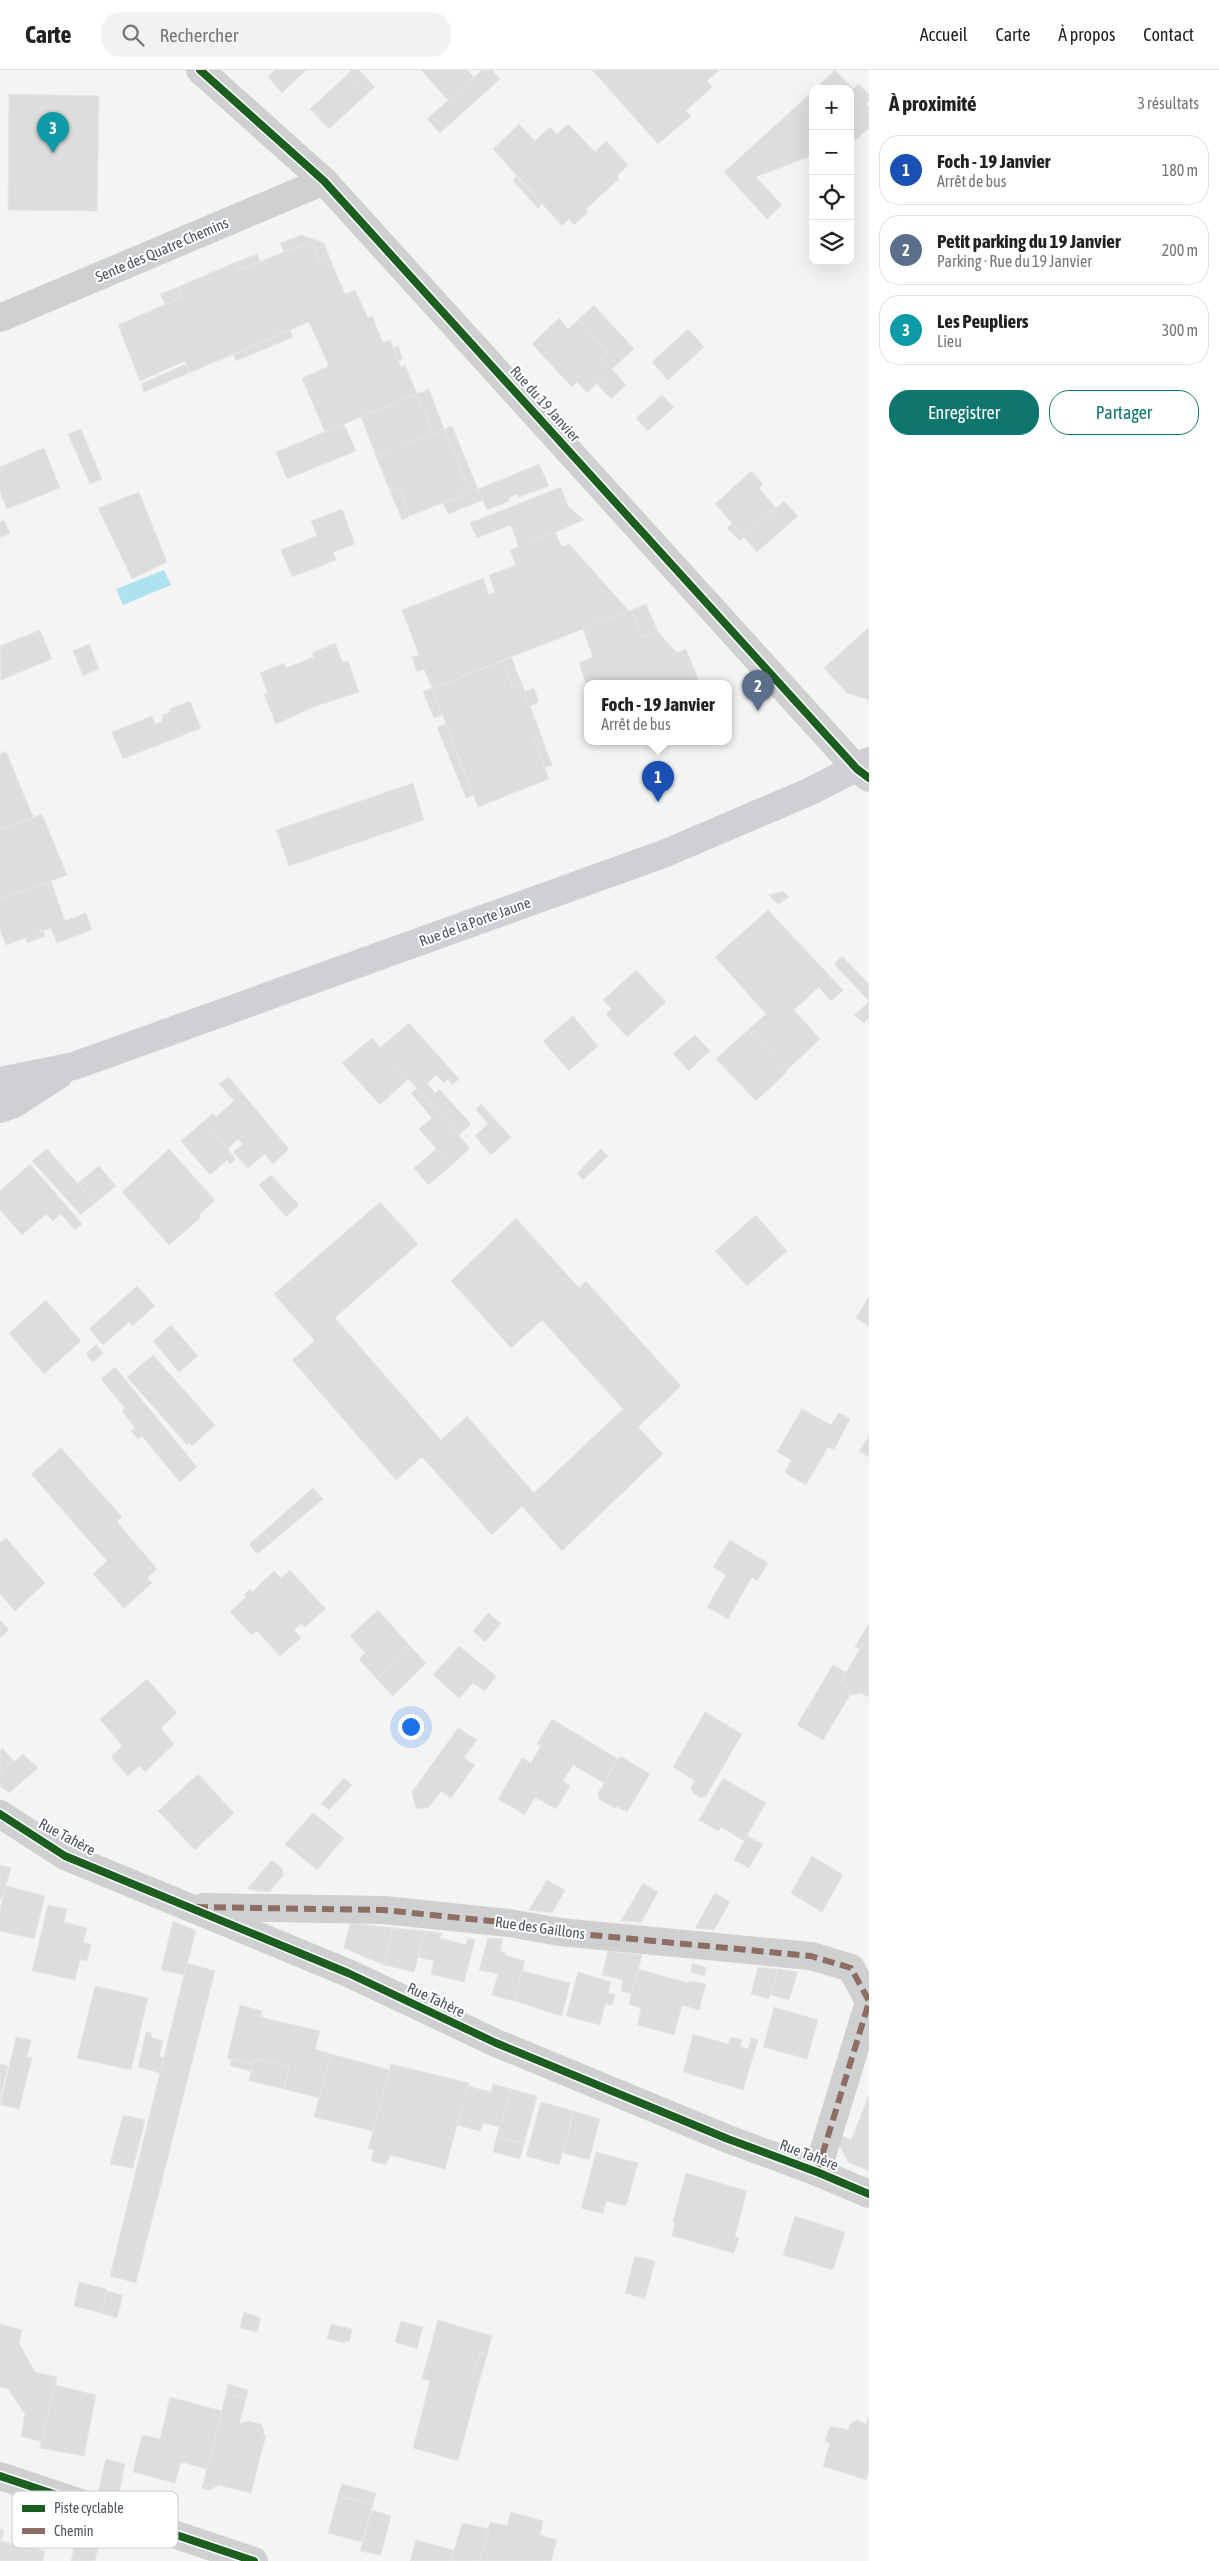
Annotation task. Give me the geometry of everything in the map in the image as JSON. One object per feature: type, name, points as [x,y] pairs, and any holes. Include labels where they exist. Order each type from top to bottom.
[{"type":"main road","name":"Rue de la Porte Jaune","points":[[0,1081],[74,1066],[666,853],[865,769]]},
{"type":"main road","name":"Rue de la Porte Jaune","points":[[0,1108],[14,1104],[74,1066]]},
{"type":"street","name":"Rue du 19 Janvier","points":[[200,70],[324,181],[865,769]]},
{"type":"street","name":"Sente des Quatre Chemins","points":[[0,318],[324,181]]},
{"type":"street","name":"Rue Tahère","points":[[0,1814],[65,1856],[348,1974],[505,2046],[728,2139],[817,2172],[869,2194]]},
{"type":"street","name":"Rue des Gaillons","points":[[189,1907],[384,1910],[509,1923],[560,1932],[811,1956],[851,1968],[869,2002],[817,2172]]},
{"type":"street","points":[[0,2476],[45,2491]]},
{"type":"street","points":[[178,2536],[254,2561]]},
{"type":"water","points":[[164,570],[171,585],[123,605],[116,589]]},
{"type":"building","points":[[275,70],[306,70],[282,93],[268,77]]},
{"type":"building","points":[[352,70],[359,70],[375,87],[368,93],[349,73]]},
{"type":"building","points":[[421,70],[467,70],[474,77],[448,100]]},
{"type":"building","points":[[482,70],[492,70],[500,79],[440,133],[427,119]]},
{"type":"building","points":[[592,70],[719,70],[707,81],[712,87],[686,111],[691,116],[658,144]]},
{"type":"building","points":[[835,70],[849,85],[819,85]]},
{"type":"building","points":[[349,73],[368,93],[329,129],[310,109]]},
{"type":"building","points":[[859,84],[869,95],[869,101],[866,104],[869,107],[869,128],[854,140],[854,88]]},
{"type":"building","points":[[9,94],[99,96],[97,211],[8,210]]},
{"type":"building","points":[[809,95],[809,157],[756,177],[782,205],[767,219],[724,172]]},
{"type":"building","points":[[519,124],[535,141],[550,127],[557,134],[568,124],[595,152],[606,141],[628,165],[617,176],[619,179],[586,209],[588,212],[574,225],[569,219],[562,226],[493,149]]},
{"type":"building","points":[[516,176],[542,204],[538,208],[513,181]]},
{"type":"building","points":[[301,235],[324,243],[330,259],[320,263],[314,247],[305,244],[284,252],[280,243]]},
{"type":"building","points":[[305,244],[314,247],[320,263],[330,259],[345,294],[355,290],[368,318],[372,316],[383,343],[390,340],[401,367],[405,365],[417,394],[325,432],[302,378],[329,366],[309,322],[189,373],[185,361],[140,381],[118,325],[182,297],[178,287],[236,262],[239,270]]},
{"type":"building","points":[[257,254],[260,262],[239,270],[236,262]]},
{"type":"building","points":[[178,287],[182,297],[165,304],[160,294]]},
{"type":"building","points":[[594,305],[634,349],[612,369],[602,358],[608,353],[578,320]]},
{"type":"building","points":[[559,318],[568,329],[578,320],[608,353],[602,358],[612,369],[587,393],[577,382],[572,387],[532,344]]},
{"type":"building","points":[[688,329],[704,347],[668,380],[652,362]]},
{"type":"building","points":[[290,330],[293,337],[236,361],[233,355]]},
{"type":"building","points":[[398,346],[403,359],[398,360],[394,348]]},
{"type":"building","points":[[186,364],[189,373],[144,392],[141,384]]},
{"type":"building","points":[[612,369],[626,385],[611,399],[597,384]]},
{"type":"building","points":[[429,389],[444,429],[433,434],[417,394]]},
{"type":"building","points":[[417,394],[433,434],[376,456],[361,417]]},
{"type":"building","points":[[662,395],[674,407],[648,431],[636,418]]},
{"type":"building","points":[[344,424],[356,451],[287,479],[276,452]]},
{"type":"building","points":[[452,426],[478,489],[470,492],[444,429]]},
{"type":"building","points":[[81,429],[102,479],[90,484],[68,434]]},
{"type":"building","points":[[444,429],[470,492],[410,516],[399,487],[390,491],[376,456]]},
{"type":"building","points":[[44,448],[60,488],[7,509],[0,492],[0,467]]},
{"type":"building","points":[[539,464],[549,486],[519,497],[517,494],[508,498],[509,501],[487,510],[478,489]]},
{"type":"building","points":[[751,471],[763,484],[759,488],[776,508],[744,537],[715,504]]},
{"type":"building","points":[[399,487],[410,516],[402,520],[390,491]]},
{"type":"building","points":[[561,487],[568,506],[584,520],[519,547],[511,525],[477,538],[470,523]]},
{"type":"building","points":[[478,489],[483,500],[448,514],[443,503]]},
{"type":"building","points":[[139,492],[167,562],[132,579],[98,508]]},
{"type":"building","points":[[784,501],[798,516],[757,552],[744,537]]},
{"type":"building","points":[[342,509],[355,544],[333,552],[336,560],[292,577],[281,550],[317,536],[311,521]]},
{"type":"building","points":[[4,520],[10,533],[0,538],[0,522]]},
{"type":"building","points":[[732,524],[744,537],[740,541],[727,528]]},
{"type":"building","points":[[555,532],[562,547],[569,544],[629,611],[432,688],[424,669],[417,672],[412,657],[419,655],[402,610],[483,578],[489,595],[495,592],[489,575],[516,565],[510,550]]},
{"type":"building","points":[[646,604],[658,632],[642,638],[631,610]]},
{"type":"building","points":[[631,610],[642,638],[658,632],[677,653],[686,649],[698,679],[585,680],[579,663],[593,657],[583,629]]},
{"type":"building","points":[[869,627],[869,700],[847,693],[824,668]]},
{"type":"building","points":[[40,630],[52,659],[1,680],[0,646]]},
{"type":"building","points":[[335,643],[343,663],[348,661],[359,692],[316,706],[276,724],[264,694],[268,693],[260,673],[284,663],[286,668],[314,657],[312,653]]},
{"type":"building","points":[[89,644],[99,669],[83,676],[73,651]]},
{"type":"building","points":[[511,657],[522,684],[513,688],[503,661]]},
{"type":"building","points":[[503,661],[513,688],[522,684],[541,735],[533,738],[549,779],[478,807],[432,688]]},
{"type":"building","points":[[432,688],[442,715],[434,718],[423,692]]},
{"type":"building","points":[[534,688],[539,702],[530,706],[524,692]]},
{"type":"building","points":[[190,701],[201,728],[123,759],[112,732],[152,716],[155,724],[161,722],[163,715],[171,712],[169,709]]},
{"type":"building","points":[[446,724],[473,795],[466,798],[437,727]]},
{"type":"building","points":[[541,735],[552,765],[545,768],[533,738]]},
{"type":"building","points":[[6,751],[33,817],[0,830],[0,754]]},
{"type":"building","points":[[413,783],[424,820],[289,866],[276,830]]},
{"type":"building","points":[[42,814],[67,875],[0,900],[0,830]]},
{"type":"building","points":[[51,881],[65,921],[86,913],[92,930],[57,943],[51,928],[6,945],[0,930],[0,900]]},
{"type":"building","points":[[783,891],[789,897],[778,904],[769,895]]},
{"type":"building","points":[[768,910],[843,990],[831,1001],[819,987],[794,1010],[820,1039],[786,1071],[748,1030],[766,1014],[715,957]]},
{"type":"building","points":[[43,930],[45,936],[27,943],[25,937]]},
{"type":"building","points":[[842,956],[869,984],[869,1001],[834,964]]},
{"type":"building","points":[[636,970],[666,1002],[627,1037],[606,1014],[611,1009],[603,1000]]},
{"type":"building","points":[[869,1002],[869,1018],[864,1023],[854,1015]]},
{"type":"building","points":[[573,1016],[598,1046],[569,1071],[543,1041]]},
{"type":"building","points":[[409,1023],[459,1079],[452,1085],[448,1079],[444,1083],[436,1075],[427,1083],[435,1093],[439,1089],[471,1124],[459,1135],[380,1048]]},
{"type":"building","points":[[748,1030],[787,1072],[756,1101],[716,1059]]},
{"type":"building","points":[[695,1035],[710,1051],[702,1058],[687,1041]]},
{"type":"building","points":[[372,1038],[408,1079],[380,1105],[342,1063]]},
{"type":"building","points":[[687,1041],[702,1058],[689,1071],[673,1054]]},
{"type":"building","points":[[229,1077],[289,1149],[273,1164],[265,1154],[248,1168],[233,1152],[243,1144],[238,1139],[227,1149],[204,1121],[213,1113],[216,1117],[234,1101],[219,1084]]},
{"type":"building","points":[[417,1088],[470,1148],[451,1166],[419,1129],[432,1118],[411,1093]]},
{"type":"building","points":[[481,1104],[511,1137],[491,1155],[475,1136],[488,1124],[476,1109]]},
{"type":"building","points":[[204,1121],[236,1159],[230,1164],[227,1160],[210,1175],[181,1141]]},
{"type":"building","points":[[47,1149],[95,1203],[81,1215],[32,1161]]},
{"type":"building","points":[[169,1149],[215,1200],[199,1215],[200,1218],[169,1245],[122,1192]]},
{"type":"building","points":[[436,1149],[451,1166],[428,1185],[414,1168]]},
{"type":"building","points":[[601,1149],[608,1156],[583,1180],[577,1173]]},
{"type":"building","points":[[30,1164],[82,1224],[75,1230],[61,1214],[53,1221],[46,1214],[22,1235],[0,1210],[0,1191]]},
{"type":"building","points":[[99,1166],[116,1186],[95,1203],[78,1183]]},
{"type":"building","points":[[271,1175],[299,1205],[286,1217],[259,1185]]},
{"type":"building","points":[[380,1202],[418,1244],[335,1318],[441,1440],[467,1416],[534,1493],[623,1409],[542,1320],[511,1348],[451,1281],[516,1218],[579,1288],[586,1281],[681,1386],[638,1427],[663,1454],[562,1551],[522,1506],[492,1535],[422,1457],[396,1480],[292,1360],[315,1341],[274,1294]]},
{"type":"building","points":[[756,1215],[787,1251],[747,1286],[715,1251]]},
{"type":"building","points":[[137,1286],[155,1306],[132,1326],[129,1322],[103,1345],[89,1329]]},
{"type":"building","points":[[869,1296],[869,1326],[856,1318]]},
{"type":"building","points":[[46,1300],[81,1341],[44,1374],[9,1333]]},
{"type":"building","points":[[171,1325],[198,1356],[179,1372],[153,1341]]},
{"type":"building","points":[[96,1344],[103,1353],[93,1362],[86,1354]]},
{"type":"building","points":[[153,1355],[215,1425],[192,1446],[189,1443],[187,1445],[127,1377]]},
{"type":"building","points":[[115,1367],[197,1467],[180,1482],[142,1436],[138,1439],[131,1431],[135,1428],[122,1411],[125,1408],[101,1379]]},
{"type":"building","points":[[802,1409],[831,1425],[839,1413],[850,1419],[834,1450],[828,1447],[806,1485],[785,1473],[791,1460],[777,1452]]},
{"type":"building","points":[[869,1435],[869,1457],[859,1452]]},
{"type":"building","points":[[61,1448],[122,1517],[117,1522],[157,1569],[147,1578],[152,1583],[124,1608],[93,1574],[107,1561],[31,1474]]},
{"type":"building","points":[[313,1488],[323,1499],[298,1520],[289,1509]]},
{"type":"building","points":[[289,1509],[298,1520],[272,1542],[263,1532]]},
{"type":"building","points":[[263,1532],[272,1542],[257,1554],[249,1544]]},
{"type":"building","points":[[6,1538],[45,1583],[15,1611],[0,1594],[0,1543]]},
{"type":"building","points":[[730,1540],[768,1563],[757,1581],[752,1577],[728,1619],[707,1607],[726,1575],[713,1567]]},
{"type":"building","points":[[290,1570],[321,1604],[308,1617],[312,1621],[305,1627],[301,1624],[294,1630],[301,1638],[280,1656],[257,1631],[252,1635],[230,1612],[246,1597],[244,1595],[250,1589],[252,1592],[274,1571],[281,1578]]},
{"type":"building","points":[[321,1604],[326,1608],[312,1621],[308,1617]]},
{"type":"building","points":[[378,1610],[409,1645],[377,1679],[359,1659],[365,1653],[350,1636]]},
{"type":"building","points":[[488,1613],[501,1623],[485,1642],[473,1631]]},
{"type":"building","points":[[0,1620],[9,1630],[0,1638]]},
{"type":"building","points":[[869,1623],[869,1697],[860,1693],[850,1695],[847,1685],[841,1681],[860,1649],[855,1647]]},
{"type":"building","points":[[409,1645],[426,1663],[393,1696],[377,1679]]},
{"type":"building","points":[[459,1646],[496,1676],[485,1691],[473,1683],[459,1698],[433,1675]]},
{"type":"building","points":[[833,1665],[846,1672],[841,1681],[847,1685],[850,1695],[823,1740],[797,1725]]},
{"type":"building","points":[[147,1679],[177,1713],[161,1728],[174,1744],[145,1772],[139,1766],[128,1776],[111,1757],[122,1746],[100,1719]]},
{"type":"building","points":[[705,1712],[742,1734],[706,1796],[701,1798],[692,1792],[691,1787],[695,1781],[673,1767]]},
{"type":"building","points":[[552,1719],[618,1759],[604,1783],[573,1765],[563,1781],[570,1786],[556,1809],[535,1797],[525,1815],[498,1799],[522,1758],[531,1763],[541,1746],[537,1744]]},
{"type":"building","points":[[458,1728],[477,1740],[464,1758],[475,1765],[451,1798],[441,1791],[429,1807],[419,1809],[415,1806],[412,1792]]},
{"type":"building","points":[[2,1748],[14,1761],[0,1773],[0,1750]]},
{"type":"building","points":[[23,1754],[38,1768],[9,1793],[0,1786],[0,1773]]},
{"type":"building","points":[[620,1756],[650,1774],[627,1812],[598,1799],[597,1795]]},
{"type":"building","points":[[198,1774],[234,1813],[195,1850],[158,1811]]},
{"type":"building","points":[[344,1778],[352,1785],[329,1810],[321,1804]]},
{"type":"building","points":[[723,1778],[766,1803],[744,1841],[721,1827],[718,1831],[699,1820]]},
{"type":"building","points":[[313,1813],[344,1838],[317,1870],[285,1844]]},
{"type":"building","points":[[747,1836],[763,1844],[749,1868],[734,1860]]},
{"type":"building","points":[[812,1856],[843,1875],[822,1912],[791,1893]]},
{"type":"building","points":[[272,1860],[283,1869],[283,1876],[269,1892],[247,1889]]},
{"type":"building","points":[[0,1865],[11,1868],[2,1899],[0,1899]]},
{"type":"building","points":[[547,1880],[565,1890],[552,1913],[529,1910]]},
{"type":"building","points":[[643,1883],[658,1892],[641,1922],[621,1921]]},
{"type":"building","points":[[6,1886],[45,1896],[34,1939],[0,1931],[0,1909]]},
{"type":"building","points":[[715,1893],[730,1902],[714,1930],[695,1928]]},
{"type":"building","points":[[48,1905],[67,1909],[64,1922],[87,1928],[83,1942],[91,1944],[87,1961],[80,1959],[75,1980],[32,1971]]},
{"type":"building","points":[[173,1921],[196,1931],[184,1975],[161,1970]]},
{"type":"building","points":[[350,1923],[393,1928],[384,1965],[344,1948]]},
{"type":"building","points":[[393,1928],[425,1931],[414,1972],[384,1965]]},
{"type":"building","points":[[425,1931],[442,1933],[440,1938],[466,1945],[467,1938],[475,1940],[464,1982],[431,1974],[434,1961],[418,1957]]},
{"type":"building","points":[[488,1938],[503,1939],[500,1951],[505,1953],[505,1955],[525,1961],[514,2001],[492,1995],[498,1974],[479,1970]]},
{"type":"building","points":[[608,1951],[642,1955],[632,1994],[621,1991],[623,1980],[602,1975]]},
{"type":"building","points":[[187,1963],[215,1971],[136,2283],[110,2276]]},
{"type":"building","points":[[692,1963],[707,1968],[704,1976],[691,1972]]},
{"type":"building","points":[[758,1967],[778,1969],[769,1999],[751,1994]]},
{"type":"building","points":[[638,1969],[688,1983],[689,1981],[706,1984],[699,2010],[682,2005],[674,2035],[637,2025],[641,2008],[629,2004]]},
{"type":"building","points":[[778,1969],[798,1972],[789,2000],[771,1995]]},
{"type":"building","points":[[522,1971],[570,1983],[562,2016],[514,2001]]},
{"type":"building","points":[[578,1972],[611,1982],[608,1993],[615,1994],[612,2005],[605,2004],[600,2025],[566,2016]]},
{"type":"building","points":[[95,1986],[148,1998],[131,2070],[77,2058]]},
{"type":"building","points":[[240,2005],[262,2011],[260,2017],[320,2031],[315,2049],[331,2054],[319,2098],[284,2089],[289,2067],[254,2059],[253,2064],[227,2058]]},
{"type":"building","points":[[774,2007],[818,2020],[807,2059],[763,2047]]},
{"type":"building","points":[[146,2032],[152,2033],[151,2037],[163,2041],[159,2057],[164,2058],[160,2073],[138,2067]]},
{"type":"building","points":[[693,2034],[728,2044],[731,2037],[742,2040],[740,2047],[748,2049],[751,2038],[758,2040],[743,2090],[683,2072]]},
{"type":"building","points":[[16,2037],[31,2040],[27,2057],[32,2058],[19,2109],[0,2105]]},
{"type":"building","points":[[331,2054],[390,2070],[373,2131],[314,2117]]},
{"type":"building","points":[[231,2059],[253,2064],[251,2071],[230,2066]]},
{"type":"building","points":[[254,2059],[289,2067],[284,2089],[249,2081]]},
{"type":"building","points":[[0,2064],[8,2066],[0,2100]]},
{"type":"building","points":[[391,2064],[469,2083],[445,2169],[390,2155],[386,2165],[371,2161],[374,2150],[368,2149]]},
{"type":"building","points":[[493,2084],[511,2089],[500,2127],[483,2123],[480,2131],[457,2125],[468,2086],[491,2092]]},
{"type":"building","points":[[511,2089],[537,2096],[524,2144],[497,2136]]},
{"type":"building","points":[[869,2095],[869,2171],[849,2163],[838,2143],[841,2135],[851,2140]]},
{"type":"building","points":[[541,2102],[574,2111],[559,2165],[526,2156]]},
{"type":"building","points":[[574,2111],[600,2119],[589,2160],[563,2153]]},
{"type":"building","points":[[123,2115],[145,2120],[133,2168],[110,2164]]},
{"type":"building","points":[[497,2136],[524,2144],[520,2159],[493,2152]]},
{"type":"building","points":[[596,2152],[638,2163],[626,2206],[606,2201],[603,2214],[581,2208]]},
{"type":"building","points":[[686,2173],[747,2191],[735,2236],[739,2238],[734,2253],[672,2236],[675,2222],[673,2221]]},
{"type":"building","points":[[795,2216],[845,2232],[833,2270],[783,2255]]},
{"type":"building","points":[[635,2256],[655,2261],[645,2299],[625,2293]]},
{"type":"building","points":[[79,2282],[107,2289],[101,2313],[74,2306]]},
{"type":"building","points":[[107,2291],[123,2295],[117,2318],[101,2313]]},
{"type":"building","points":[[244,2312],[261,2318],[257,2332],[240,2328]]},
{"type":"building","points":[[438,2320],[492,2336],[487,2355],[480,2353],[472,2380],[479,2382],[458,2461],[413,2448],[430,2381],[422,2379]]},
{"type":"building","points":[[401,2321],[423,2327],[417,2349],[395,2342]]},
{"type":"building","points":[[0,2324],[22,2330],[19,2343],[35,2372],[57,2377],[42,2442],[21,2436],[25,2414],[8,2389],[0,2387]]},
{"type":"building","points":[[331,2324],[352,2329],[349,2342],[345,2340],[345,2343],[327,2339]]},
{"type":"building","points":[[480,2353],[487,2355],[479,2382],[472,2380]]},
{"type":"building","points":[[228,2384],[248,2390],[246,2399],[226,2394]]},
{"type":"building","points":[[55,2385],[96,2395],[84,2456],[40,2448]]},
{"type":"building","points":[[226,2394],[246,2399],[239,2424],[248,2421],[261,2424],[264,2430],[263,2435],[266,2435],[251,2493],[218,2485],[210,2490],[202,2488]]},
{"type":"building","points":[[170,2397],[222,2411],[207,2469],[181,2462],[175,2483],[133,2472],[142,2435],[160,2439]]},
{"type":"building","points":[[869,2415],[869,2471],[866,2480],[823,2466],[830,2443],[825,2441],[830,2426],[848,2430],[850,2424],[857,2420],[866,2424]]},
{"type":"building","points":[[106,2459],[125,2464],[120,2491],[98,2491]]},
{"type":"building","points":[[342,2484],[376,2493],[373,2504],[338,2496]]},
{"type":"building","points":[[338,2496],[373,2504],[362,2542],[328,2533]]},
{"type":"building","points":[[372,2510],[391,2516],[381,2555],[360,2551]]},
{"type":"building","points":[[511,2512],[543,2521],[540,2535],[557,2540],[551,2561],[479,2561],[490,2522],[507,2526]]},
{"type":"building","points":[[462,2523],[489,2529],[479,2561],[451,2561]]},
{"type":"building","points":[[0,2529],[4,2530],[1,2541],[12,2544],[12,2548],[32,2548],[45,2551],[43,2561],[0,2561]]},
{"type":"building","points":[[416,2540],[454,2550],[451,2561],[410,2561]]},
{"type":"building","points":[[74,2548],[98,2548],[95,2561],[71,2561]]},
{"type":"marked path","points":[[196,1907],[384,1910],[509,1923],[560,1932],[811,1956],[851,1968],[869,2001]]},
{"type":"marked path","points":[[817,2172],[869,2002]]},
{"type":"cycle path","points":[[200,70],[324,181],[857,769],[869,778]]},
{"type":"cycle path","points":[[0,1814],[65,1856],[348,1973],[496,2043],[728,2139],[817,2172],[869,2194]]},
{"type":"cycle path","points":[[0,2476],[45,2491]]},
{"type":"cycle path","points":[[178,2536],[254,2561]]},
{"type":"place","name":"Les Peupliers","points":[[53,153]]},
{"type":"place","name":"Petit parking du 19 Janvier","points":[[758,711]]},
{"type":"place","name":"Foch - 19 Janvier","points":[[658,802]]}]
